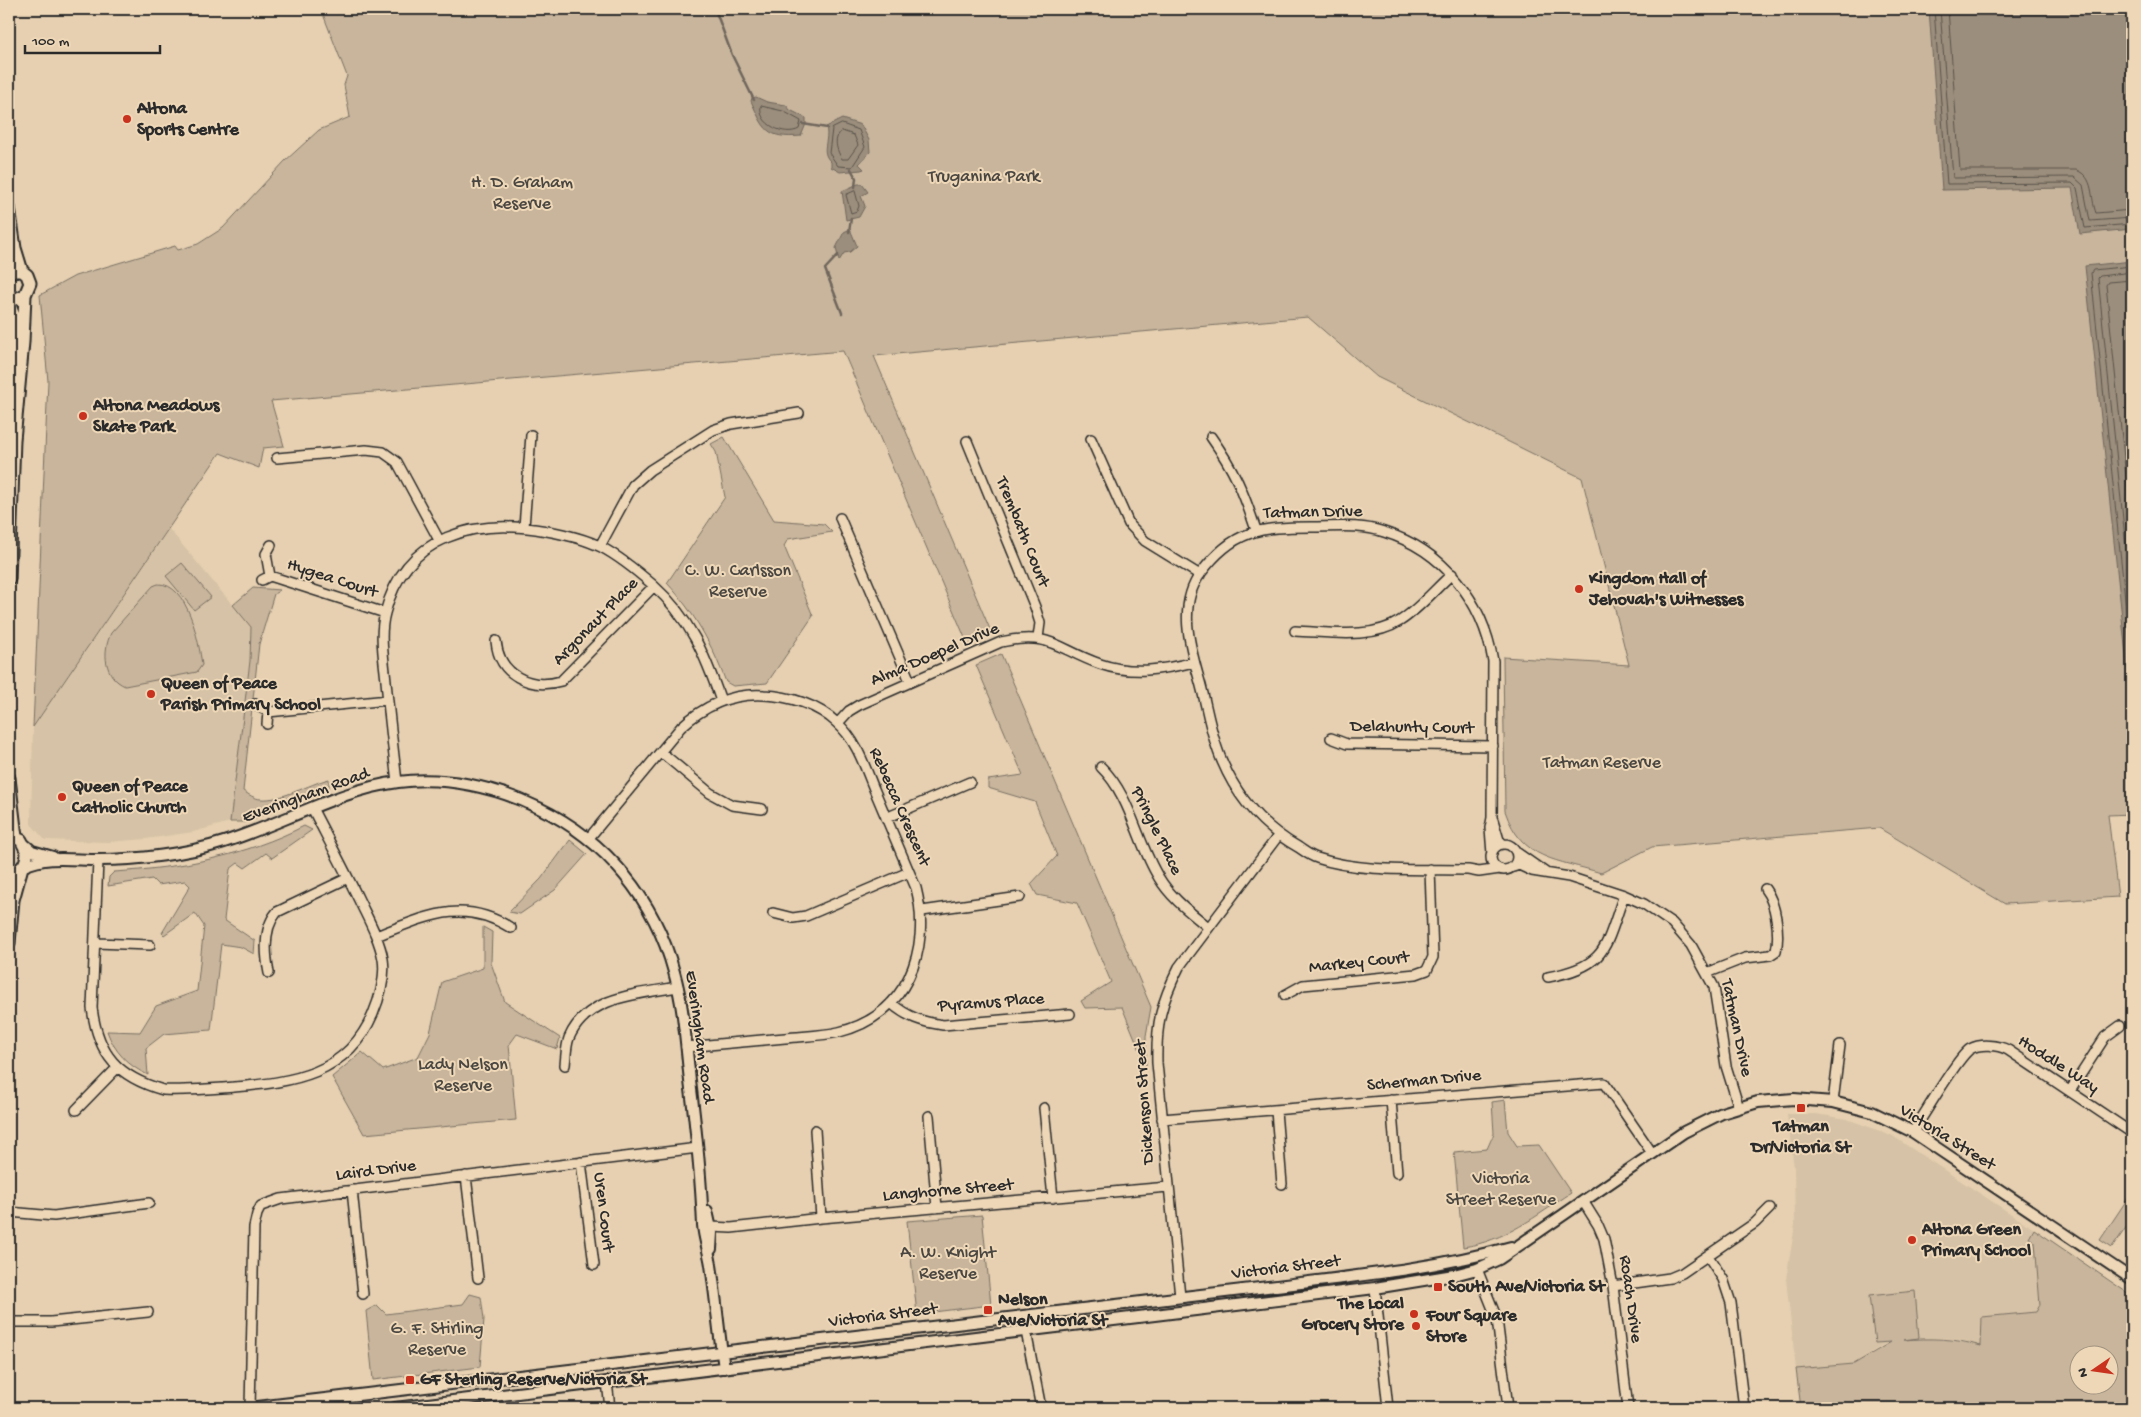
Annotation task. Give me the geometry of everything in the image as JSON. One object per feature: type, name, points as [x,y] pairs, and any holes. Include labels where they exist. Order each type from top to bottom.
[{"type":"main road","points":[[9,207],[15,248],[22,271]]},
{"type":"main road","points":[[9,270],[22,271],[27,275],[30,284],[25,295],[23,342],[14,440],[9,578]]},
{"type":"main road","points":[[9,297],[16,298],[25,295]]},
{"type":"main road","points":[[9,303],[14,316],[11,370],[14,440]]},
{"type":"main road","points":[[9,778],[17,839],[27,859],[13,900],[9,943]]},
{"type":"main road","points":[[9,873],[23,867]]},
{"type":"street","points":[[600,546],[633,485],[650,470],[713,430],[731,424],[799,413]]},
{"type":"street","points":[[524,526],[531,435]]},
{"type":"street","points":[[1211,437],[1232,467],[1256,530]]},
{"type":"street","points":[[1091,439],[1129,524],[1145,540],[1200,575]]},
{"type":"street","name":"Trembath Court","points":[[967,441],[1035,607],[1040,623],[1038,638]]},
{"type":"street","points":[[278,458],[366,450],[391,455],[397,462],[439,540]]},
{"type":"street","points":[[840,518],[910,681]]},
{"type":"street","points":[[397,782],[382,643],[385,612],[394,587],[404,570],[419,554],[439,540],[460,531],[486,526],[524,526],[562,534],[600,546],[626,562],[654,586],[678,612],[697,639],[721,700]]},
{"type":"street","name":"Tatman Drive","points":[[1468,870],[1483,865],[1492,856],[1490,828],[1492,818],[1493,661],[1489,638],[1476,606],[1452,574],[1430,555],[1409,542],[1384,532],[1360,527],[1278,526],[1256,530],[1238,537],[1221,548],[1200,575],[1191,592],[1188,610],[1188,632],[1194,662],[1221,760],[1238,793],[1254,814],[1278,836],[1316,858],[1356,866],[1479,872],[1500,869]]},
{"type":"street","name":"Hygea Court","points":[[272,545],[266,554],[266,578],[385,612]]},
{"type":"street","points":[[1295,631],[1375,631],[1388,627],[1402,620],[1452,574]]},
{"type":"street","name":"Argonaut Place","points":[[496,641],[500,658],[510,674],[540,683],[561,681],[654,586]]},
{"type":"street","name":"Alma Doepel Drive","points":[[838,723],[849,711],[859,705],[910,681],[1001,642],[1021,638],[1038,638],[1056,643],[1098,663],[1115,668],[1148,671],[1194,662]]},
{"type":"street","name":"Rebecca Crescent","points":[[589,838],[691,718],[721,700],[751,694],[779,695],[812,706],[838,723],[861,758],[909,872],[922,911],[920,944],[916,961],[909,977],[891,1003],[872,1017],[839,1032],[686,1047]]},
{"type":"street","points":[[255,704],[268,712],[388,700]]},
{"type":"street","points":[[267,724],[268,712]]},
{"type":"street","name":"Delahunty Court","points":[[1331,738],[1347,744],[1493,746]]},
{"type":"street","points":[[661,752],[710,793],[732,805],[762,809]]},
{"type":"street","name":"Pringle Place","points":[[1101,766],[1114,779],[1145,852],[1159,879],[1173,897],[1208,927]]},
{"type":"street","name":"Everingham Road","points":[[17,839],[39,854],[56,858],[98,860],[141,857],[209,847],[270,827],[312,808],[357,792],[397,782],[430,780],[471,784],[523,800],[556,816],[589,838],[624,873],[642,897],[658,926],[678,987],[703,1196],[709,1230],[724,1368]]},
{"type":"street","points":[[886,818],[970,782]]},
{"type":"street","points":[[98,860],[92,1008],[94,1028],[100,1043],[117,1068],[145,1085],[162,1090],[179,1091],[284,1082],[310,1076],[329,1066],[352,1048],[360,1037],[379,1000],[383,968],[376,936],[312,808]]},
{"type":"street","name":"Tatman Drive","points":[[1492,818],[1499,840],[1503,844]]},
{"type":"street","name":"Dickenson Street","points":[[1182,1313],[1168,1187],[1156,1031],[1168,989],[1179,967],[1278,836]]},
{"type":"street","points":[[1503,844],[1511,846],[1516,852],[1517,859],[1513,866],[1500,869],[1492,856],[1494,850],[1503,844]]},
{"type":"street","name":"Tatman Drive","points":[[1516,852],[1546,873]]},
{"type":"street","name":"Everingham Road","points":[[23,867],[56,858]]},
{"type":"street","name":"Tatman Drive","points":[[1513,866],[1570,878],[1624,895],[1644,904],[1672,923],[1692,945],[1714,987],[1726,1066],[1739,1108]]},
{"type":"street","name":"Markey Court","points":[[1285,995],[1303,985],[1416,974],[1427,970],[1434,957],[1430,869]]},
{"type":"street","points":[[773,913],[793,918],[806,916],[909,872]]},
{"type":"street","points":[[269,973],[265,953],[270,920],[277,912],[348,878]]},
{"type":"street","points":[[1707,973],[1745,958],[1770,954],[1776,951],[1772,902],[1765,889]]},
{"type":"street","points":[[1548,977],[1574,972],[1591,964],[1602,953],[1624,895]]},
{"type":"street","points":[[922,911],[1020,896]]},
{"type":"street","points":[[376,936],[434,914],[458,911],[482,914],[511,928]]},
{"type":"street","points":[[96,943],[150,945]]},
{"type":"street","points":[[565,1065],[568,1040],[578,1022],[597,1006],[624,997],[678,987]]},
{"type":"street","name":"Pyramus Place","points":[[891,1003],[904,1014],[924,1022],[943,1025],[1070,1014]]},
{"type":"street","points":[[2070,1091],[2105,1037],[2120,1026]]},
{"type":"street","points":[[1833,1102],[1840,1045]]},
{"type":"street","name":"Hoddle Way","points":[[1913,1132],[1964,1056],[1976,1047],[2001,1047],[2132,1133]]},
{"type":"street","points":[[76,1110],[117,1068]]},
{"type":"street","name":"Scherman Drive","points":[[1162,1119],[1604,1083],[1652,1153]]},
{"type":"street","name":"Victoria Street","points":[[395,1408],[1182,1313],[1427,1281],[1477,1268],[1499,1258],[1684,1132],[1722,1113],[1758,1102],[1794,1098],[1833,1102],[1872,1112],[1913,1132],[2132,1279]]},
{"type":"street","points":[[1391,1100],[1397,1173]]},
{"type":"street","points":[[1044,1108],[1053,1198]]},
{"type":"street","points":[[1276,1110],[1282,1184]]},
{"type":"street","points":[[929,1116],[937,1208]]},
{"type":"street","points":[[815,1130],[821,1218]]},
{"type":"street","name":"Laird Drive","points":[[250,1408],[254,1227],[257,1214],[262,1206],[271,1201],[352,1190],[698,1148]]},
{"type":"street","name":"Uren Court","points":[[581,1162],[594,1265]]},
{"type":"street","points":[[466,1176],[478,1278]]},
{"type":"street","name":"Langhorne Street","points":[[709,1230],[821,1218],[1168,1187]]},
{"type":"street","points":[[352,1190],[363,1294]]},
{"type":"street","name":"Roach Drive","points":[[1582,1201],[1604,1238],[1613,1286],[1628,1408]]},
{"type":"street","points":[[9,1212],[54,1216],[149,1203]]},
{"type":"street","points":[[1613,1286],[1670,1278],[1682,1273],[1755,1223],[1770,1208]]},
{"type":"street","name":"Victoria Street","points":[[250,1408],[1372,1274],[1472,1258],[1519,1245]]},
{"type":"street","points":[[1708,1256],[1723,1279],[1731,1303],[1744,1408]]},
{"type":"street","points":[[1472,1258],[1497,1320],[1508,1408]]},
{"type":"street","points":[[1372,1274],[1388,1408]]},
{"type":"street","points":[[9,1322],[51,1322],[148,1312]]},
{"type":"street","points":[[1022,1316],[1040,1408]]},
{"type":"street","points":[[605,1365],[610,1408]]},
{"type":"shaded area","name":"Queen of Peace Parish Primary School","points":[[169,529],[251,627],[250,661],[230,822],[193,832],[146,839],[108,842],[45,840],[31,824],[33,727]]},
{"type":"shaded area","name":"Altona Green Primary School","points":[[1787,1114],[1816,1114],[1847,1119],[1891,1135],[2034,1229],[2031,1233],[2035,1242],[2040,1305],[2036,1312],[1982,1317],[1981,1346],[1961,1340],[1941,1338],[1893,1341],[1881,1346],[1854,1364],[1796,1369],[1786,1279],[1795,1225],[1794,1168]]},
{"type":"green space","points":[[321,9],[2132,9],[2132,814],[2108,815],[2118,897],[2005,904],[1879,828],[1652,847],[1601,873],[1543,856],[1531,849],[1521,840],[1512,827],[1505,811],[1503,657],[1629,665],[1582,478],[1377,377],[1308,317],[874,356],[992,634],[968,645],[843,351],[271,401],[284,446],[263,448],[259,468],[220,453],[33,727],[48,381],[40,295],[75,276],[175,246],[178,250],[198,244],[223,228],[285,161],[319,130],[350,117],[344,85],[347,76]]},
{"type":"green space","name":"C. W. Carlsson Reserve","points":[[724,437],[774,520],[824,524],[832,532],[788,539],[784,546],[813,616],[767,683],[733,686],[726,682],[702,630],[686,606],[667,583],[725,497],[716,452],[711,444]]},
{"type":"green space","points":[[182,563],[211,597],[194,610],[166,576]]},
{"type":"green space","points":[[158,584],[168,586],[177,593],[184,603],[195,629],[202,665],[197,672],[125,686],[113,677],[109,670],[106,656],[108,640],[111,633],[153,586]]},
{"type":"green space","points":[[253,588],[280,590],[274,594],[259,644],[243,791],[256,798],[269,799],[286,795],[329,779],[329,787],[246,822],[230,822],[250,661],[251,627],[233,605]]},
{"type":"green space","points":[[1001,654],[1151,1007],[1146,1036],[1146,1065],[1122,1007],[1085,1008],[1081,1001],[1111,982],[1077,903],[1037,895],[1031,884],[1057,856],[1035,802],[988,788],[988,780],[1023,775],[976,665]]},
{"type":"green space","points":[[304,826],[312,830],[272,858],[266,853],[245,868],[238,863],[230,869],[224,920],[255,941],[254,954],[241,947],[221,944],[211,1030],[164,1034],[146,1048],[148,1075],[134,1067],[118,1051],[107,1031],[140,1032],[156,1006],[197,991],[204,926],[195,913],[164,935],[162,933],[190,886],[185,881],[158,885],[152,879],[108,886],[109,877],[114,872],[188,864],[235,853]]},
{"type":"green space","points":[[570,840],[587,854],[555,890],[520,914],[509,912],[541,879]]},
{"type":"green space","name":"Lady Nelson Reserve","points":[[483,927],[492,932],[491,963],[505,1002],[560,1038],[557,1049],[517,1034],[509,1045],[516,1120],[364,1134],[332,1077],[362,1052],[383,1070],[418,1057],[430,1033],[442,982],[483,968]]},
{"type":"green space","name":"Victoria Street Reserve","points":[[1505,1100],[1508,1132],[1517,1146],[1539,1145],[1571,1193],[1533,1219],[1506,1233],[1478,1244],[1463,1247],[1454,1152],[1487,1149],[1494,1133],[1492,1102]]},
{"type":"green space","points":[[2132,1192],[2132,1219],[2112,1248],[2100,1240]]},
{"type":"green space","name":"A. W. Knight Reserve","points":[[982,1215],[991,1305],[917,1314],[907,1221]]},
{"type":"green space","points":[[2034,1229],[2132,1296],[2132,1408],[1801,1408],[1796,1369],[1854,1364],[1891,1342],[1875,1343],[1869,1296],[1915,1291],[1919,1338],[1903,1340],[1942,1339],[1981,1346],[1982,1317],[2036,1312],[2040,1305],[2035,1242],[2029,1238]]},
{"type":"green space","name":"G. F. Stirling Reserve","points":[[470,1294],[481,1297],[484,1319],[480,1367],[373,1380],[366,1311],[377,1305],[386,1314],[463,1304]]},
{"type":"water","points":[[1929,9],[2132,9],[2132,229],[2080,234],[2072,188],[1942,190]]},
{"type":"water","points":[[756,97],[767,102],[786,105],[790,110],[806,118],[806,124],[801,136],[780,136],[768,130],[759,119],[751,101],[752,98]]},
{"type":"water","points":[[842,119],[861,125],[869,140],[870,152],[859,164],[864,169],[840,172],[831,167],[831,162],[825,150],[826,127]]},
{"type":"water","points":[[862,184],[868,192],[861,196],[865,206],[859,217],[846,220],[842,191]]},
{"type":"water","points":[[850,229],[857,246],[850,252],[844,253],[839,261],[836,248],[844,232]]},
{"type":"water","points":[[2132,261],[2132,713],[2085,266]]},
{"type":"waterway","points":[[715,9],[732,55],[754,100]]},
{"type":"waterway","points":[[803,124],[827,128]]},
{"type":"waterway","points":[[851,169],[856,178],[855,187]]},
{"type":"waterway","points":[[849,232],[851,218]]},
{"type":"waterway","points":[[838,255],[825,269],[842,313]]},
{"type":"place","name":"Altona Sports Centre","points":[[127,119]]},
{"type":"place","name":"Altona Meadows Skate Park","points":[[83,416]]},
{"type":"place","name":"Kingdom Hall of Jehovah's Witnesses","points":[[1579,589]]},
{"type":"place","name":"Queen of Peace Parish Primary School","points":[[151,694]]},
{"type":"place","name":"Queen of Peace Catholic Church","points":[[62,797]]},
{"type":"place","name":"Tatman Dr/Victoria St","points":[[1801,1108]]},
{"type":"place","name":"Altona Green Primary School","points":[[1912,1240]]},
{"type":"place","name":"South Ave/Victoria St","points":[[1438,1287]]},
{"type":"place","name":"Nelson Ave/Victoria St","points":[[988,1310]]},
{"type":"place","name":"The Local Grocery Store","points":[[1414,1314]]},
{"type":"place","name":"Four Square Store","points":[[1416,1326]]},
{"type":"place","name":"GF Sterling Reserve/Victoria St","points":[[410,1380]]},
{"type":"park label","name":"Truganina Park","points":[[984,177]]},
{"type":"park label","name":"H. D. Graham Reserve","points":[[522,193]]},
{"type":"park label","name":"Tatman Reserve","points":[[1602,763]]}]
